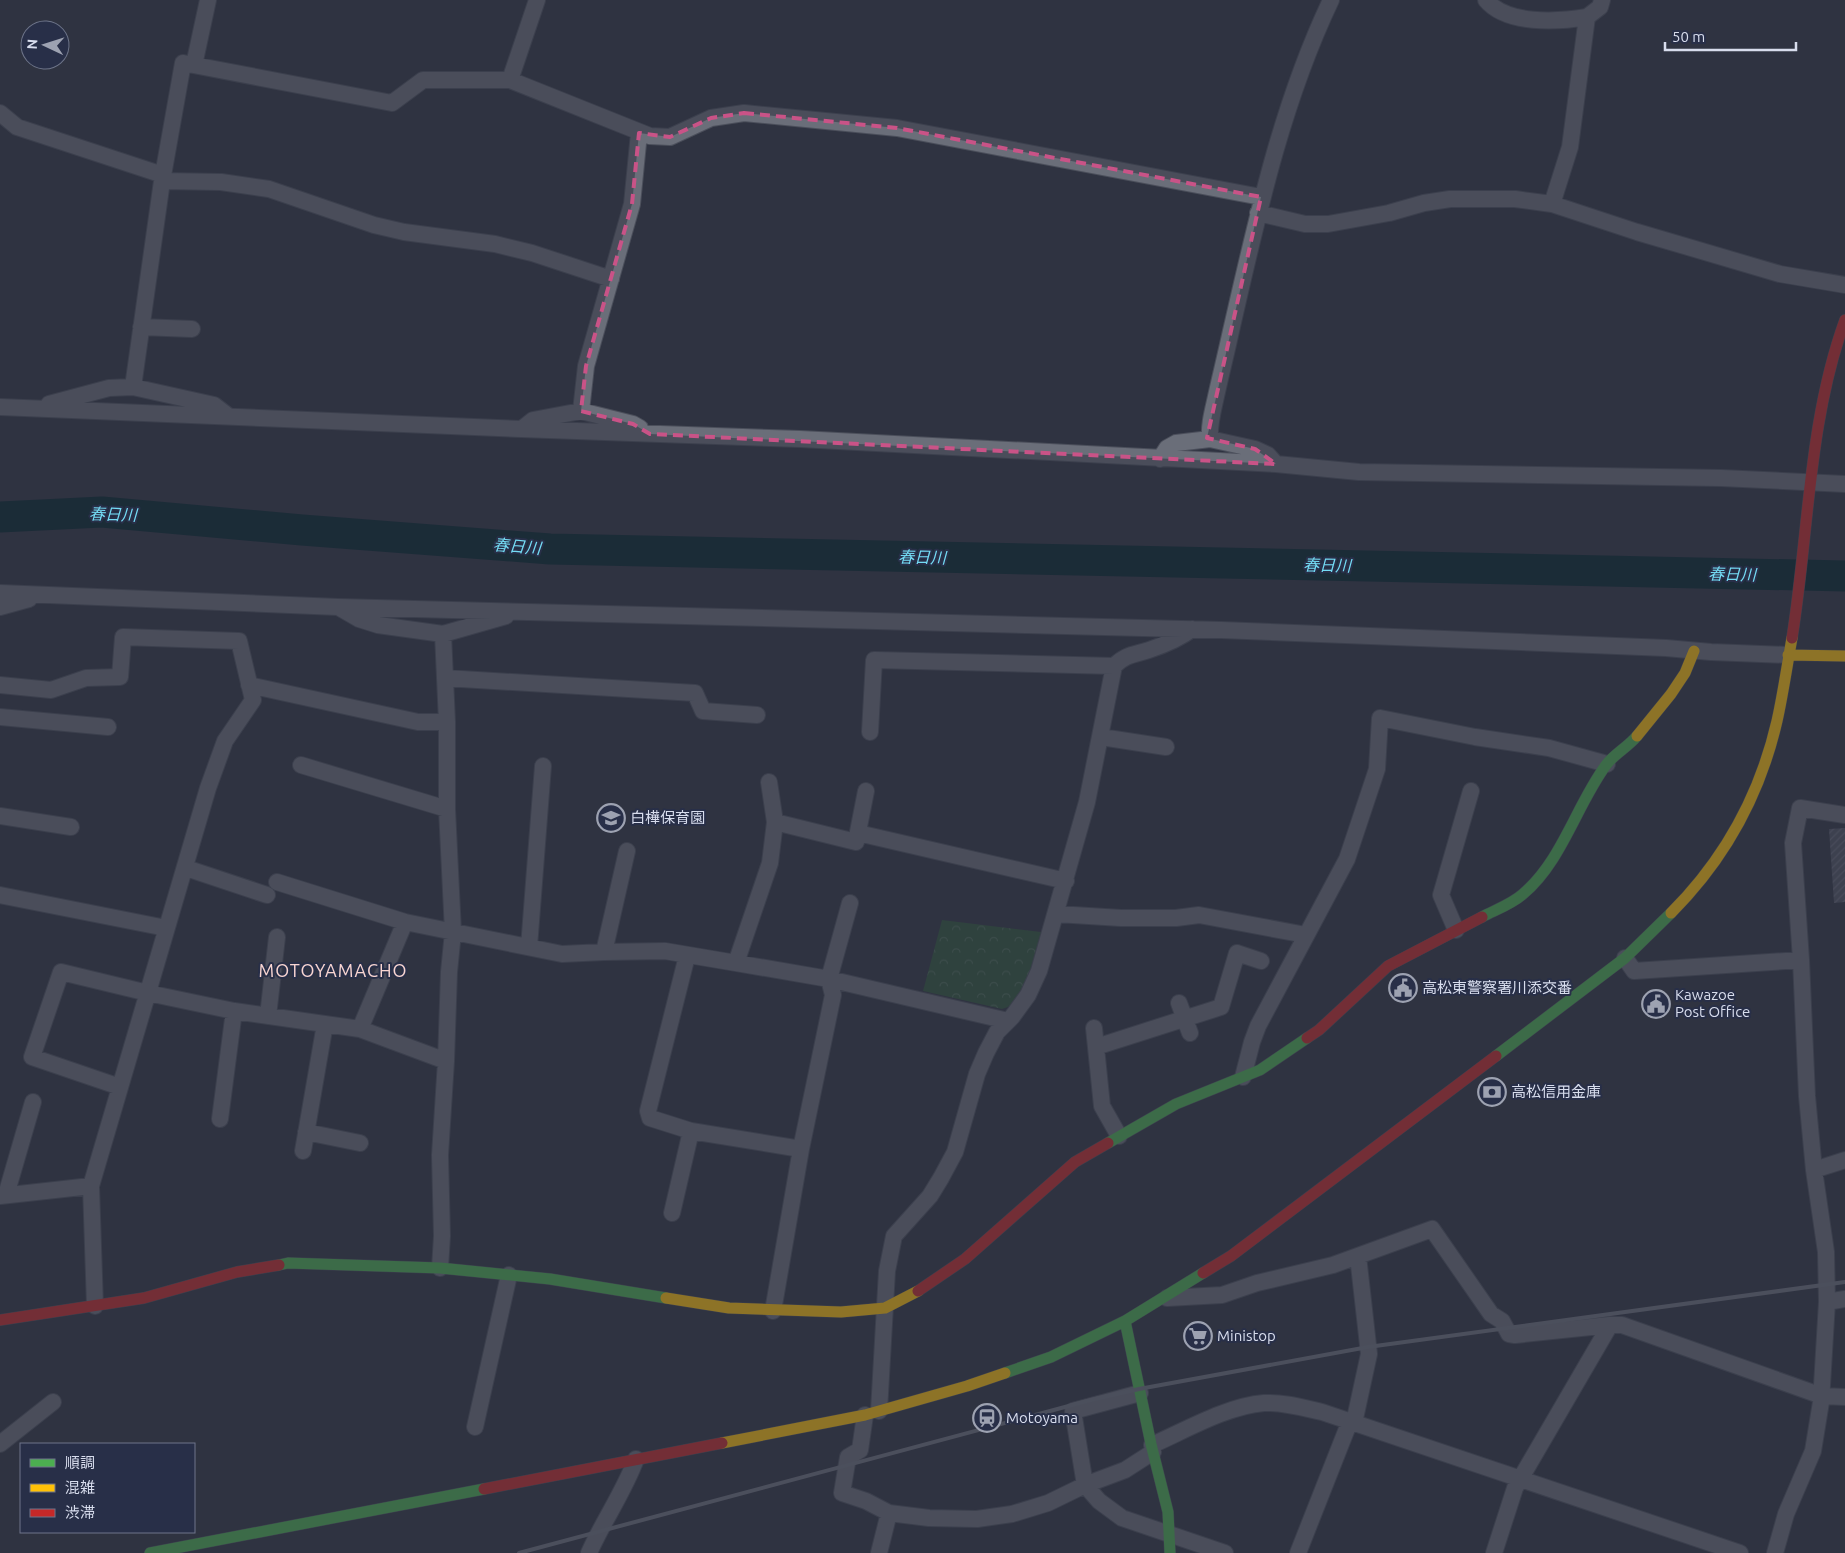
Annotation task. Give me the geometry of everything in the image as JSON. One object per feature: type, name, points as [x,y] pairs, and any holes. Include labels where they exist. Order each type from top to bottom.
[{"type":"street","points":[[194,65],[208,0]]},
{"type":"street","points":[[510,80],[536,0]]},
{"type":"street","points":[[1210,439],[1209,430],[1216,395],[1261,196],[1286,111],[1310,46],[1331,0]]},
{"type":"street","points":[[1486,0],[1491,6],[1506,14],[1550,20],[1587,17],[1600,7],[1602,0]]},
{"type":"street","points":[[1552,204],[1570,147],[1587,17]]},
{"type":"street","points":[[133,387],[162,178],[183,63],[392,103],[423,80],[510,80],[650,136],[670,138],[711,118],[744,113],[888,127],[1261,196]]},
{"type":"street","points":[[0,113],[17,127],[162,178],[221,182],[269,189],[374,225],[404,232],[495,244],[532,253],[611,279]]},
{"type":"street","points":[[581,412],[586,366],[632,204],[640,133]]},
{"type":"street","points":[[1258,213],[1305,224],[1328,224],[1390,213],[1424,203],[1450,199],[1515,199],[1552,204],[1637,232],[1780,274],[1845,285]]},
{"type":"street","points":[[150,1553],[872,1413],[966,1386],[1051,1357],[1125,1321],[1231,1256],[1624,958],[1658,927],[1721,854],[1748,808],[1777,720],[1793,634],[1818,431],[1828,370],[1845,320]]},
{"type":"street","points":[[142,327],[192,329]]},
{"type":"street","points":[[32,408],[109,388],[133,387],[214,406],[229,416]]},
{"type":"street","points":[[0,407],[800,439],[1276,464],[1359,472],[1721,478],[1811,488],[1845,484]]},
{"type":"street","points":[[521,429],[534,420],[581,412],[633,424],[650,434]]},
{"type":"street","points":[[1160,458],[1167,448],[1176,443],[1210,439],[1255,449],[1268,455],[1276,464]]},
{"type":"street","points":[[0,593],[338,607],[1192,629],[1845,656]]},
{"type":"street","points":[[0,607],[44,594]]},
{"type":"street","points":[[338,607],[359,619],[378,625],[443,634],[522,612]]},
{"type":"street","points":[[1192,629],[1181,637],[1150,650],[1123,658],[1114,666],[1087,802],[1057,914],[1039,971],[1028,995],[997,1032],[977,1074],[954,1152],[930,1196],[894,1236],[887,1271],[885,1308],[872,1413],[860,1450],[848,1457],[842,1493],[866,1501],[889,1513],[929,1518],[958,1519],[1003,1516],[1048,1504],[1085,1485],[1125,1470],[1153,1448],[1231,1410],[1264,1403],[1291,1405],[1322,1412],[1740,1553]]},
{"type":"street","points":[[440,1268],[442,1236],[440,1154],[449,972],[453,932],[447,809],[447,722],[443,634]]},
{"type":"street","points":[[0,685],[51,690],[86,678],[120,677],[123,637],[239,641],[253,700],[225,741],[208,788],[91,1186],[95,1306]]},
{"type":"street","points":[[0,1320],[144,1298],[237,1272],[288,1263],[440,1268],[550,1279],[729,1308],[841,1312],[885,1308],[923,1288],[965,1259],[1075,1162],[1176,1104],[1260,1070],[1319,1030],[1388,966],[1521,896],[1537,881],[1551,861],[1607,764],[1629,746],[1671,694],[1685,673],[1694,651]]},
{"type":"street","points":[[870,732],[874,660],[1114,666]]},
{"type":"street","points":[[445,678],[695,693],[704,711],[757,715]]},
{"type":"street","points":[[249,685],[418,722],[447,722]]},
{"type":"street","points":[[0,717],[108,727]]},
{"type":"street","points":[[1243,1077],[1258,1026],[1347,859],[1377,769],[1380,718],[1474,737],[1549,748],[1607,764]]},
{"type":"street","points":[[1100,737],[1166,747]]},
{"type":"street","points":[[301,765],[447,809]]},
{"type":"street","points":[[529,947],[543,766]]},
{"type":"street","points":[[736,963],[770,863],[775,822],[769,782]]},
{"type":"street","points":[[775,822],[856,842],[866,791]]},
{"type":"street","points":[[1456,930],[1441,895],[1471,791]]},
{"type":"street","points":[[1775,1553],[1786,1514],[1814,1452],[1822,1396],[1827,1302],[1826,1252],[1814,1170],[1807,1096],[1801,960],[1793,843],[1800,808],[1845,815]]},
{"type":"street","points":[[0,816],[71,827]]},
{"type":"street","points":[[858,833],[1066,881]]},
{"type":"street","points":[[604,952],[627,851]]},
{"type":"street","points":[[186,868],[405,922],[562,954],[664,951],[830,979],[1008,1021]]},
{"type":"street","points":[[0,895],[166,928]]},
{"type":"street","points":[[773,1310],[801,1149],[833,995],[830,979],[850,903]]},
{"type":"street","points":[[1057,914],[1140,918],[1199,916],[1306,935]]},
{"type":"street","points":[[360,1029],[405,922]]},
{"type":"street","points":[[268,1016],[277,937]]},
{"type":"street","points":[[1096,1047],[1220,1007],[1237,953],[1262,961]]},
{"type":"street","points":[[687,956],[648,1111],[650,1118],[691,1131],[801,1149]]},
{"type":"street","points":[[1624,958],[1634,971],[1801,960]]},
{"type":"street","points":[[120,1086],[32,1057],[61,972],[148,993],[234,1010],[360,1029],[446,1061]]},
{"type":"street","points":[[220,1119],[234,1010]]},
{"type":"street","points":[[302,1150],[326,1024]]},
{"type":"street","points":[[1094,1028],[1102,1106],[1119,1136]]},
{"type":"street","points":[[34,1102],[3,1195],[91,1186]]},
{"type":"street","points":[[672,1214],[691,1131]]},
{"type":"street","points":[[306,1132],[360,1143]]},
{"type":"street","points":[[1814,1170],[1845,1160]]},
{"type":"street","points":[[1164,1298],[1222,1295],[1257,1283],[1333,1265],[1432,1229],[1491,1314],[1502,1321],[1509,1334],[1622,1325],[1822,1396],[1845,1397]]},
{"type":"street","points":[[1298,1553],[1352,1422],[1369,1354],[1358,1256]]},
{"type":"street","points":[[475,1427],[509,1275]]},
{"type":"street","points":[[1827,1302],[1845,1299]]},
{"type":"street","points":[[1125,1321],[1166,1502],[1171,1536],[1170,1553]]},
{"type":"street","points":[[1494,1553],[1515,1488],[1610,1325]]},
{"type":"street","points":[[1140,1394],[1073,1411],[1085,1485],[1099,1501],[1122,1518],[1226,1553]]},
{"type":"street","points":[[0,1444],[53,1402]]},
{"type":"street","points":[[590,1553],[598,1532],[630,1475],[636,1459]]},
{"type":"street","points":[[879,1553],[889,1513]]},
{"type":"highlighted area","points":[[744,113],[897,128],[1261,197],[1207,438],[1255,449],[1276,464],[650,434],[633,424],[581,411],[586,366],[632,204],[639,133],[670,137],[711,118]]},
{"type":"green space","points":[[942,920],[1041,932],[1044,938],[1034,969],[1019,999],[1002,1009],[923,991]]},
{"type":"building","points":[[1845,828],[1845,902],[1834,903],[1829,829]]},
{"type":"waterway","name":"春日川","points":[[0,517],[102,512],[550,549],[1845,576]]},
{"type":"railway","points":[[519,1553],[1091,1400],[1139,1389],[1368,1347],[1845,1282]]},
{"type":"traffic: fast","points":[[1482,917],[1514,901],[1537,881],[1548,866],[1595,781],[1606,765],[1637,736]]},
{"type":"traffic: fast","points":[[1496,1056],[1625,958],[1671,913]]},
{"type":"traffic: fast","points":[[1108,1143],[1176,1104],[1260,1070],[1307,1038]]},
{"type":"traffic: fast","points":[[279,1265],[288,1263],[440,1268],[550,1279],[666,1298]]},
{"type":"traffic: fast","points":[[1005,1373],[1051,1357],[1125,1321],[1203,1273]]},
{"type":"traffic: fast","points":[[1125,1321],[1151,1444],[1168,1512],[1170,1553]]},
{"type":"traffic: fast","points":[[150,1553],[484,1489]]},
{"type":"traffic: slow","points":[[1671,913],[1708,871],[1724,848],[1750,800],[1770,748],[1777,721],[1792,638]]},
{"type":"traffic: slow","points":[[1637,736],[1671,694],[1685,673],[1694,651]]},
{"type":"traffic: slow","points":[[1788,655],[1845,656]]},
{"type":"traffic: slow","points":[[666,1298],[729,1308],[841,1312],[885,1308],[918,1291]]},
{"type":"traffic: slow","points":[[722,1443],[865,1415],[967,1386],[1005,1373]]},
{"type":"traffic: jam","points":[[1792,638],[1816,437],[1833,359],[1845,320]]},
{"type":"traffic: jam","points":[[1307,1038],[1319,1030],[1388,966],[1482,917]]},
{"type":"traffic: jam","points":[[1203,1273],[1231,1256],[1496,1056]]},
{"type":"traffic: jam","points":[[918,1291],[965,1259],[1075,1162],[1108,1143]]},
{"type":"traffic: jam","points":[[0,1320],[144,1298],[237,1272],[279,1265]]},
{"type":"traffic: jam","points":[[484,1489],[722,1443]]},
{"type":"place","name":"白樺保育園","points":[[611,818]]},
{"type":"place","name":"高松東警察署川添交番","points":[[1403,988]]},
{"type":"place","name":"Kawazoe Post Office","points":[[1656,1004]]},
{"type":"place","name":"高松信用金庫","points":[[1492,1092]]},
{"type":"place","name":"Ministop","points":[[1198,1336]]},
{"type":"place","name":"Motoyama","points":[[987,1418]]},
{"type":"district","name":"MOTOYAMACHO","points":[[333,971]]}]
